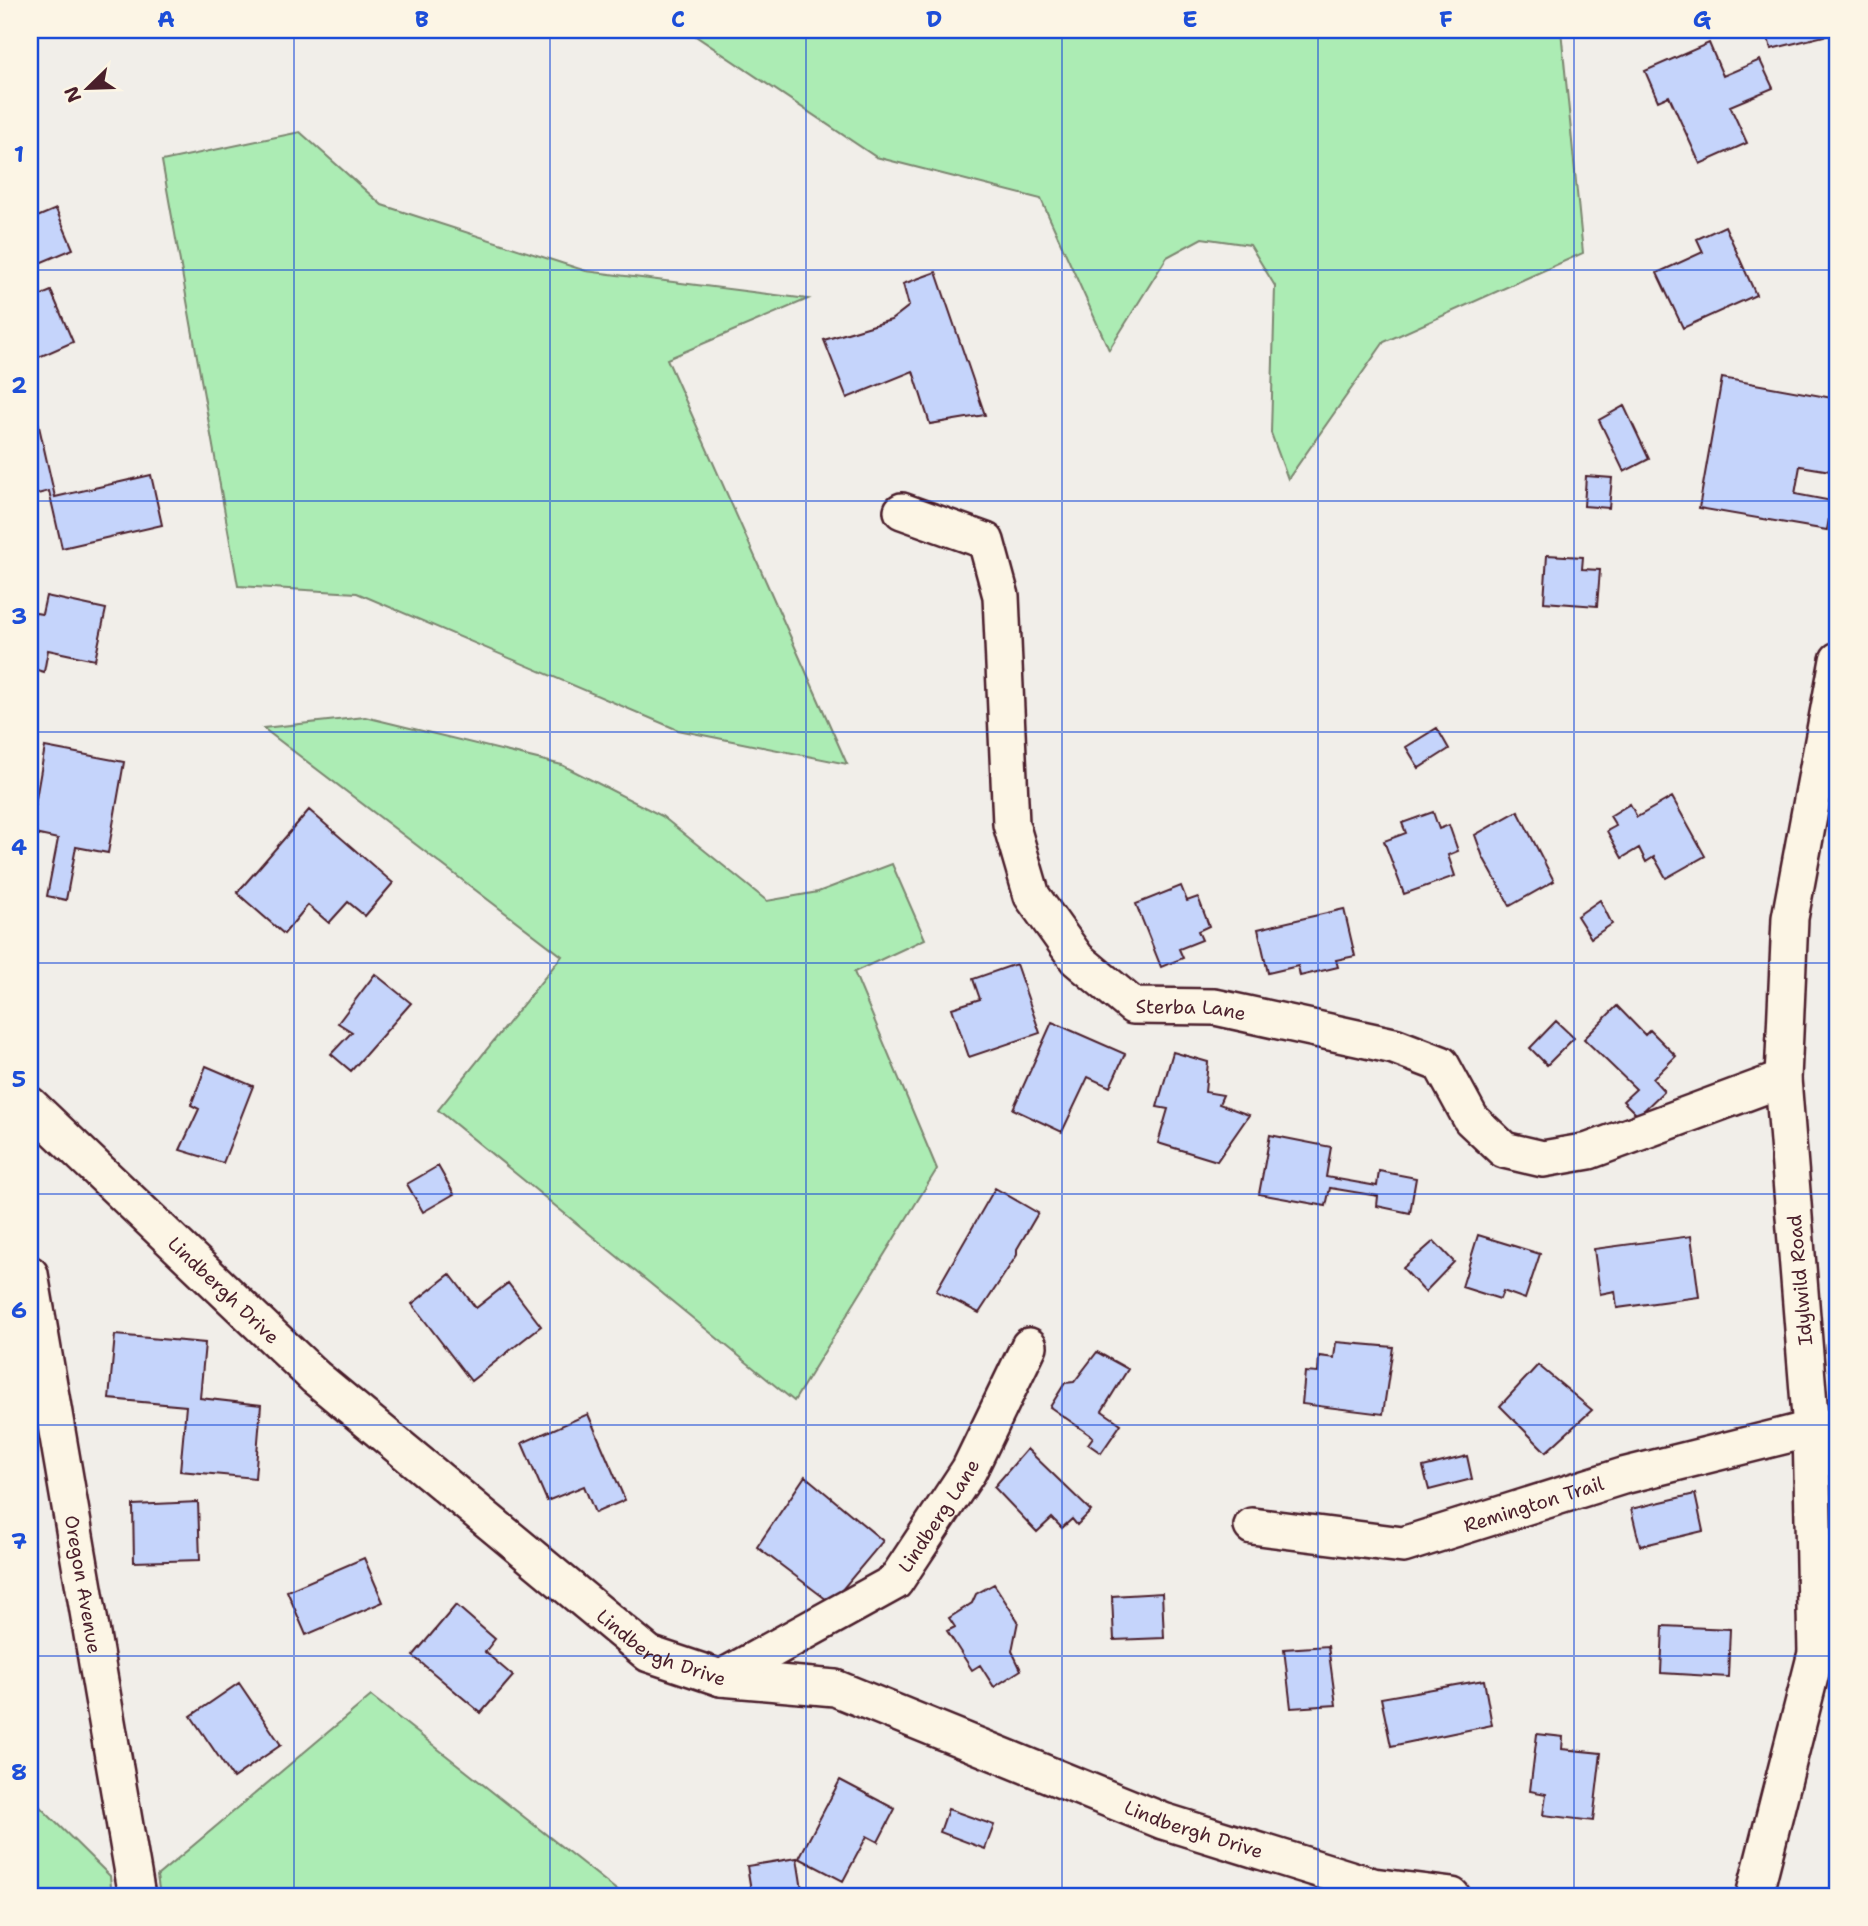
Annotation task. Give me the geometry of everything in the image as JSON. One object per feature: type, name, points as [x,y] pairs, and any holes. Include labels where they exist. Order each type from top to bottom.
[{"type":"street","name":"Sterba Lane","points":[[902,511],[986,541],[1001,596],[1011,824],[1032,896],[1077,959],[1133,1006],[1215,1007],[1394,1046],[1441,1065],[1471,1119],[1504,1150],[1543,1159],[1589,1151],[1783,1079]]},
{"type":"street","name":"Idylwild Road","points":[[1754,1896],[1816,1653],[1811,1429],[1783,1079],[1790,918],[1832,730],[1838,660]]},
{"type":"street","name":"Lindbergh Drive","points":[[30,1105],[315,1377],[649,1654],[721,1678],[835,1688],[1163,1821],[1373,1886],[1452,1896]]},
{"type":"street","name":"Oregon Avenue","points":[[30,1274],[137,1896]]},
{"type":"street","name":"Lindberg Lane","points":[[721,1678],[895,1582],[969,1470],[1029,1346]]},
{"type":"street","name":"Remington Trail","points":[[1252,1526],[1403,1545],[1623,1476],[1811,1429]]},
{"type":"green space","points":[[678,30],[1561,30],[1583,253],[1384,342],[1288,479],[1271,433],[1275,286],[1250,245],[1202,238],[1167,257],[1109,350],[1041,199],[876,157],[691,33]]},
{"type":"green space","points":[[300,132],[382,205],[586,271],[808,299],[667,359],[847,764],[678,730],[357,593],[238,586],[162,161]]},
{"type":"green space","points":[[365,717],[562,765],[662,816],[767,901],[818,892],[892,864],[925,939],[854,972],[937,1169],[794,1401],[438,1110],[562,956],[263,728]]},
{"type":"green space","points":[[371,1696],[624,1896],[160,1896],[157,1876]]},
{"type":"green space","points":[[30,1797],[110,1876],[112,1896],[30,1896]]},
{"type":"building","points":[[1766,30],[1836,30],[1836,33],[1771,49]]},
{"type":"building","points":[[1709,43],[1723,76],[1760,60],[1773,88],[1730,106],[1747,143],[1700,164],[1669,96],[1658,101],[1645,71]]},
{"type":"building","points":[[30,135],[39,158],[30,162]]},
{"type":"building","points":[[56,209],[73,249],[30,267],[30,220]]},
{"type":"building","points":[[1725,226],[1756,295],[1683,328],[1657,273],[1703,252],[1697,239]]},
{"type":"building","points":[[936,272],[985,415],[930,424],[913,371],[847,398],[824,340],[891,320],[909,306],[903,284]]},
{"type":"building","points":[[51,291],[73,342],[30,361],[30,300]]},
{"type":"building","points":[[1722,378],[1838,399],[1837,472],[1800,466],[1795,494],[1832,501],[1827,530],[1699,508]]},
{"type":"building","points":[[1624,406],[1649,459],[1624,472],[1599,420]]},
{"type":"building","points":[[38,422],[55,497],[151,475],[162,525],[62,548],[49,491],[30,496],[30,424]]},
{"type":"building","points":[[1586,476],[1612,478],[1609,508],[1584,506]]},
{"type":"building","points":[[1547,555],[1583,557],[1582,569],[1600,570],[1597,606],[1544,602]]},
{"type":"building","points":[[46,596],[106,609],[95,660],[48,650],[44,672],[30,668],[30,612],[42,614]]},
{"type":"building","points":[[1437,728],[1449,749],[1419,768],[1406,747]]},
{"type":"building","points":[[45,747],[124,762],[108,853],[76,847],[66,900],[47,896],[58,839],[30,833]]},
{"type":"building","points":[[1672,797],[1705,856],[1666,878],[1654,857],[1646,862],[1639,848],[1622,858],[1607,831],[1616,826],[1610,816],[1630,804],[1637,817]]},
{"type":"building","points":[[309,810],[393,883],[365,916],[348,902],[329,923],[308,905],[284,934],[237,893]]},
{"type":"building","points":[[1518,811],[1554,881],[1510,906],[1483,857],[1475,835]]},
{"type":"building","points":[[1433,812],[1439,829],[1449,825],[1458,851],[1448,855],[1455,876],[1404,894],[1384,841],[1406,833],[1402,823]]},
{"type":"building","points":[[1181,886],[1187,901],[1198,897],[1209,926],[1198,931],[1202,940],[1179,949],[1183,958],[1161,967],[1136,904]]},
{"type":"building","points":[[1600,900],[1612,924],[1591,938],[1577,916]]},
{"type":"building","points":[[1344,909],[1355,956],[1336,960],[1338,967],[1300,976],[1298,966],[1268,973],[1258,929]]},
{"type":"building","points":[[1016,964],[1040,1033],[969,1057],[952,1008],[980,999],[973,979]]},
{"type":"building","points":[[375,974],[411,1003],[351,1071],[331,1054],[352,1032],[338,1023]]},
{"type":"building","points":[[1617,1006],[1645,1035],[1650,1030],[1676,1056],[1653,1079],[1664,1091],[1638,1116],[1623,1101],[1636,1089],[1584,1039]]},
{"type":"building","points":[[1556,1021],[1574,1038],[1547,1065],[1530,1048]]},
{"type":"building","points":[[1052,1022],[1125,1054],[1110,1087],[1088,1077],[1062,1132],[1013,1109]]},
{"type":"building","points":[[1173,1052],[1208,1062],[1205,1092],[1223,1095],[1219,1104],[1249,1115],[1217,1161],[1158,1143],[1168,1109],[1157,1107]]},
{"type":"building","points":[[206,1066],[253,1086],[223,1163],[180,1150],[199,1109],[191,1105]]},
{"type":"building","points":[[1270,1135],[1331,1147],[1326,1177],[1377,1186],[1379,1171],[1416,1178],[1410,1213],[1377,1206],[1378,1196],[1330,1188],[1326,1206],[1259,1194]]},
{"type":"building","points":[[438,1166],[454,1194],[423,1212],[407,1184]]},
{"type":"building","points":[[995,1188],[1038,1213],[1017,1249],[1017,1255],[979,1313],[936,1291]]},
{"type":"building","points":[[1478,1235],[1540,1254],[1525,1299],[1503,1291],[1500,1299],[1462,1287]]},
{"type":"building","points":[[1691,1236],[1699,1297],[1617,1308],[1615,1291],[1600,1294],[1594,1249]]},
{"type":"building","points":[[1434,1241],[1454,1262],[1425,1292],[1403,1268]]},
{"type":"building","points":[[450,1274],[476,1308],[508,1283],[541,1326],[471,1381],[412,1304]]},
{"type":"building","points":[[115,1335],[205,1343],[200,1398],[261,1405],[255,1478],[180,1471],[186,1406],[109,1399]]},
{"type":"building","points":[[1336,1342],[1393,1347],[1383,1414],[1302,1404],[1305,1372],[1318,1373],[1319,1356],[1334,1358]]},
{"type":"building","points":[[1097,1352],[1128,1369],[1102,1411],[1121,1424],[1101,1453],[1088,1444],[1093,1437],[1050,1407],[1065,1383],[1074,1382]]},
{"type":"building","points":[[1538,1365],[1592,1410],[1546,1452],[1500,1406]]},
{"type":"building","points":[[588,1414],[625,1500],[595,1513],[584,1486],[547,1501],[522,1443]]},
{"type":"building","points":[[1027,1449],[1091,1511],[1077,1525],[1072,1519],[1062,1528],[1052,1518],[1037,1532],[994,1487]]},
{"type":"building","points":[[1467,1456],[1472,1479],[1429,1490],[1423,1467]]},
{"type":"building","points":[[805,1476],[883,1541],[831,1603],[757,1547]]},
{"type":"building","points":[[1695,1494],[1703,1531],[1640,1546],[1631,1509]]},
{"type":"building","points":[[198,1502],[200,1560],[134,1562],[133,1505]]},
{"type":"building","points":[[364,1558],[383,1602],[306,1635],[287,1591]]},
{"type":"building","points":[[994,1584],[1018,1621],[1012,1651],[1021,1670],[994,1687],[980,1665],[972,1670],[947,1631],[955,1627],[949,1618],[972,1603],[976,1594]]},
{"type":"building","points":[[1162,1593],[1164,1638],[1114,1640],[1112,1596]]},
{"type":"building","points":[[456,1605],[495,1639],[485,1652],[513,1676],[481,1713],[413,1656]]},
{"type":"building","points":[[1663,1626],[1730,1629],[1728,1677],[1661,1673]]},
{"type":"building","points":[[1328,1646],[1336,1705],[1291,1708],[1284,1649]]},
{"type":"building","points":[[1484,1680],[1492,1725],[1391,1746],[1381,1698]]},
{"type":"building","points":[[239,1683],[281,1745],[233,1778],[191,1716]]},
{"type":"building","points":[[1537,1734],[1563,1737],[1562,1749],[1601,1753],[1593,1821],[1543,1815],[1546,1794],[1530,1791]]},
{"type":"building","points":[[840,1780],[895,1809],[878,1842],[867,1836],[843,1881],[799,1858]]},
{"type":"building","points":[[948,1809],[994,1825],[985,1849],[940,1832]]},
{"type":"building","points":[[797,1858],[803,1896],[752,1896],[747,1866]]}]
